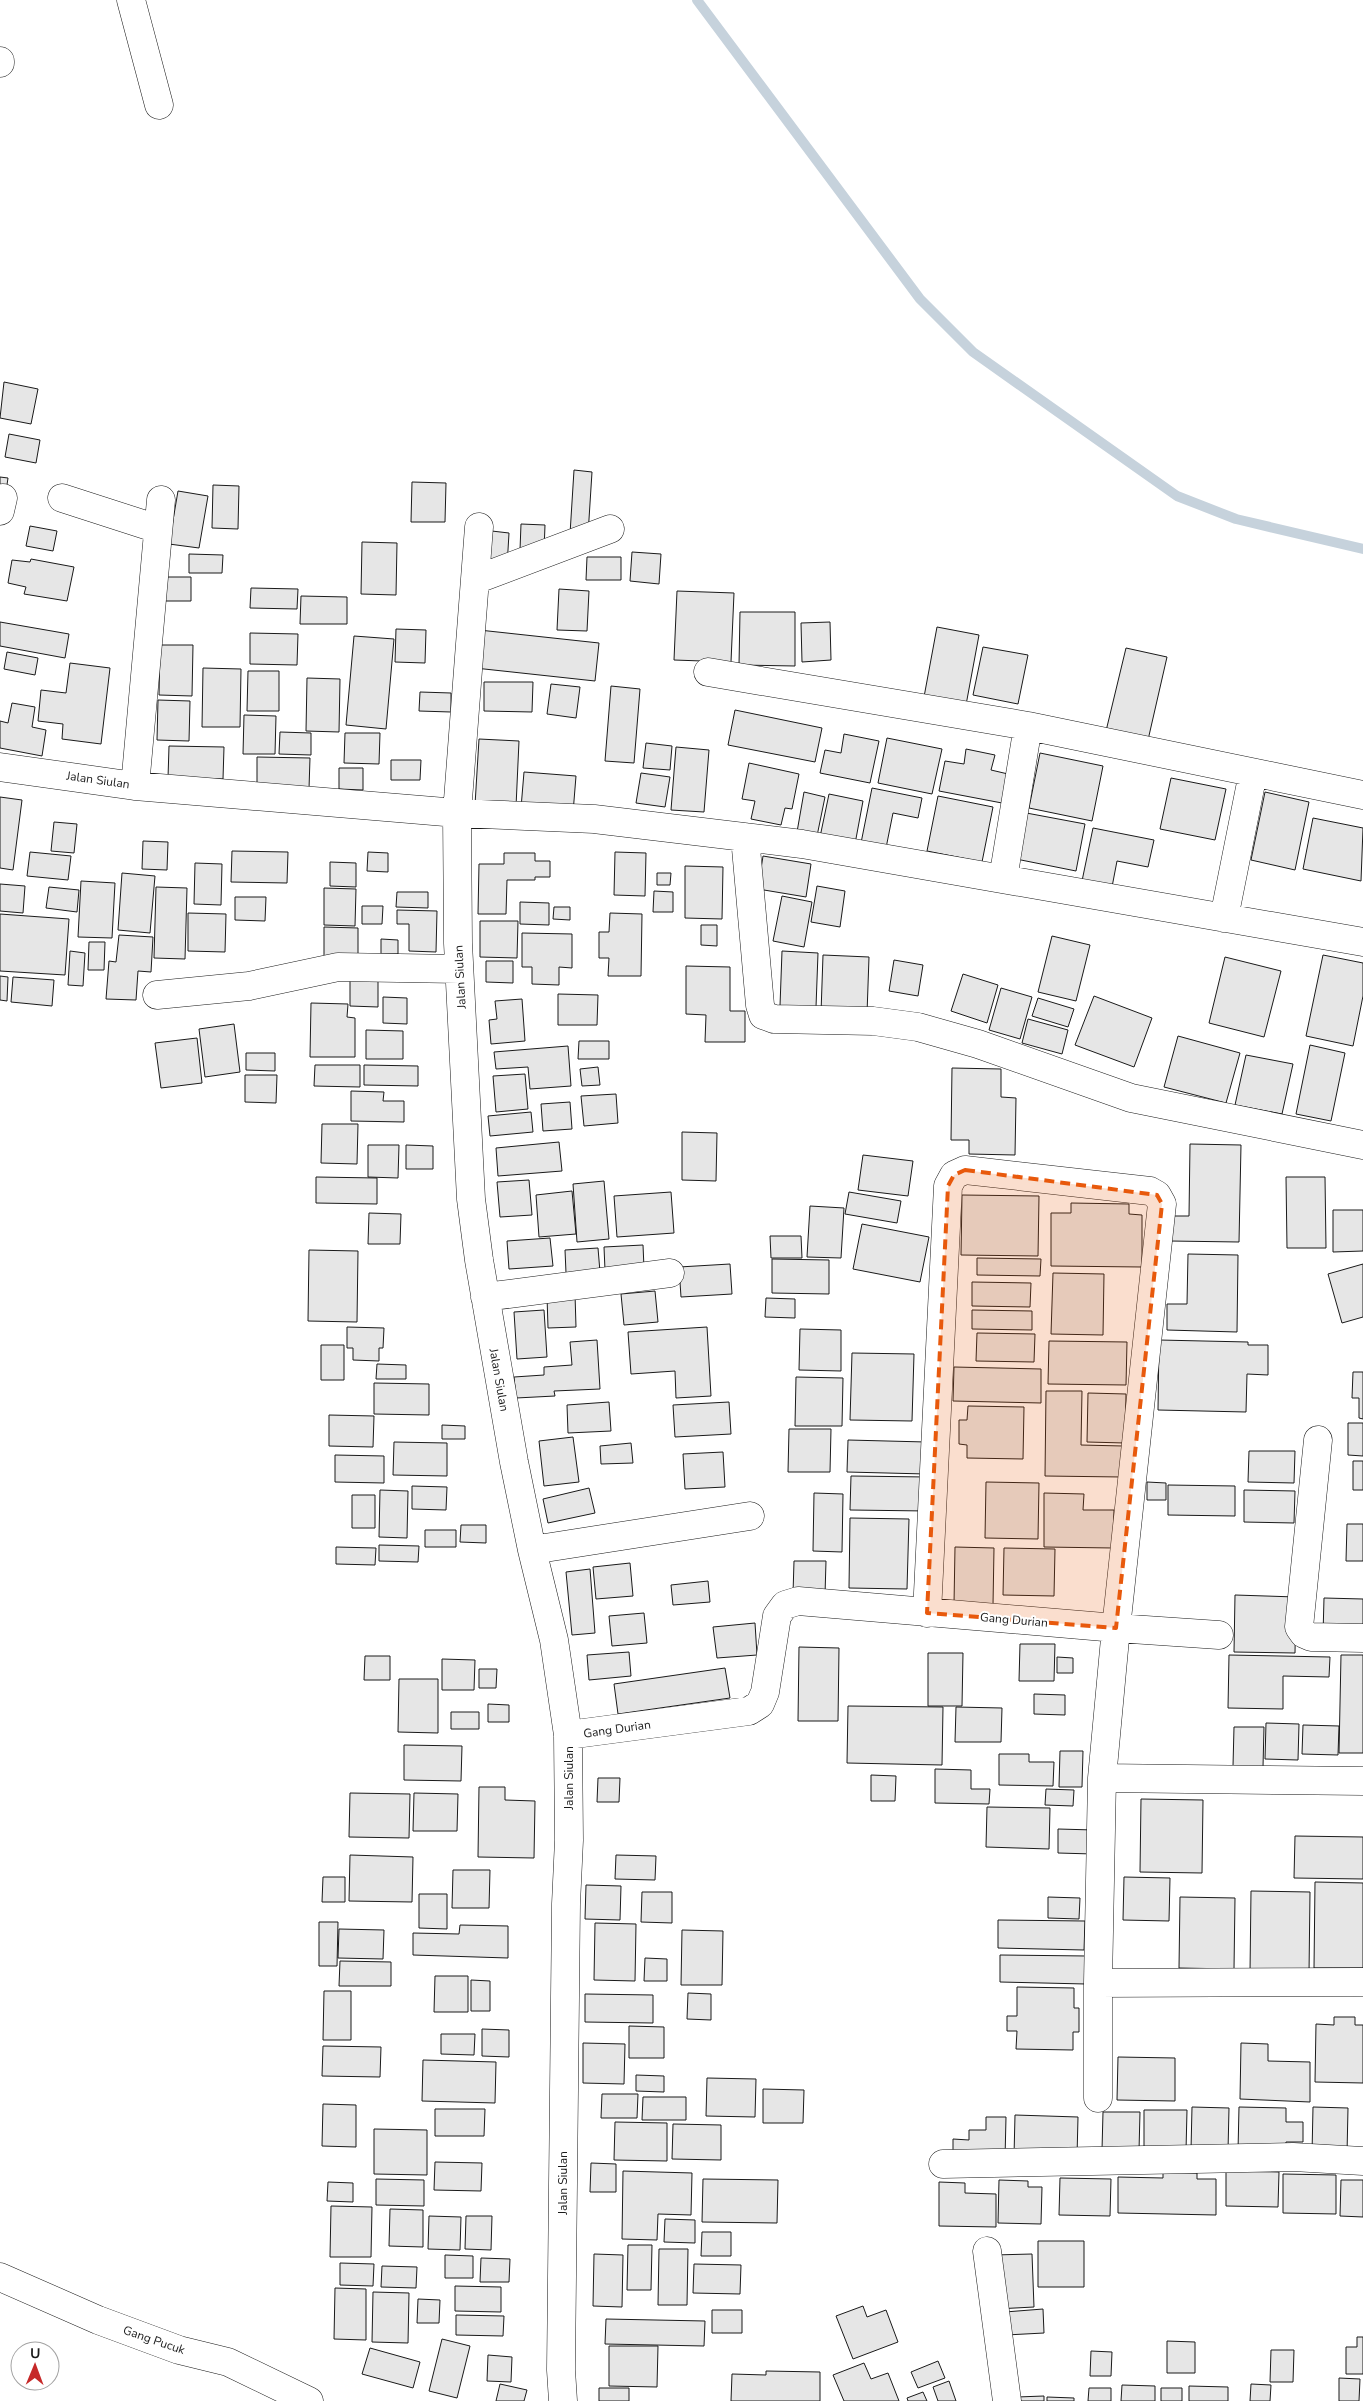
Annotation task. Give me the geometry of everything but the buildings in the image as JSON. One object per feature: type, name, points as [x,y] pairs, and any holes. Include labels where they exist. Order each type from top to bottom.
[{"type":"street","points":[[131,0],[160,105]]},
{"type":"street","points":[[62,498],[158,528]]},
{"type":"street","points":[[135,786],[161,500]]},
{"type":"street","points":[[479,527],[457,813],[594,819],[802,844],[1363,942]]},
{"type":"street","points":[[474,580],[610,529]]},
{"type":"street","points":[[708,672],[1028,726],[1363,795]]},
{"type":"street","points":[[1003,879],[1028,726]]},
{"type":"street","name":"Jalan Siulan","points":[[0,768],[135,786],[457,813],[459,969],[471,1199],[485,1297],[532,1550],[554,1640],[568,1735],[569,1840],[566,1904],[561,2370],[563,2401]]},
{"type":"street","points":[[1224,918],[1253,773]]},
{"type":"street","points":[[745,837],[760,1005],[763,1014],[774,1020],[873,1021],[918,1027],[978,1044],[1131,1098],[1363,1145]]},
{"type":"street","points":[[157,995],[249,986],[338,967],[459,969]]},
{"type":"street","points":[[927,1613],[948,1186],[954,1175],[965,1170],[1150,1192],[1157,1195],[1162,1204],[1116,1628],[1102,1778],[1098,2098]]},
{"type":"street","points":[[485,1297],[670,1273]]},
{"type":"street","points":[[1318,1440],[1299,1628],[1304,1634],[1311,1637],[1363,1638]]},
{"type":"street","points":[[532,1550],[750,1516]]},
{"type":"street","name":"Gang Durian","points":[[568,1735],[748,1711],[760,1704],[765,1692],[777,1616],[785,1605],[798,1601],[927,1613],[1219,1635]]},
{"type":"street","points":[[1102,1778],[1363,1781]]},
{"type":"street","points":[[1098,1983],[1363,1982]]},
{"type":"street","points":[[943,2164],[1293,2157],[1363,2161]]},
{"type":"street","points":[[987,2251],[1007,2401]]},
{"type":"street","name":"Gang Pucuk","points":[[0,2277],[98,2320],[178,2350],[228,2362],[309,2401]]},
{"type":"highlighted area","points":[[965,1170],[1157,1195],[1162,1204],[1116,1628],[927,1613],[948,1186],[954,1175]]},
{"type":"waterway","points":[[697,0],[920,299],[973,352],[1177,496],[1236,519],[1363,549]]}]
